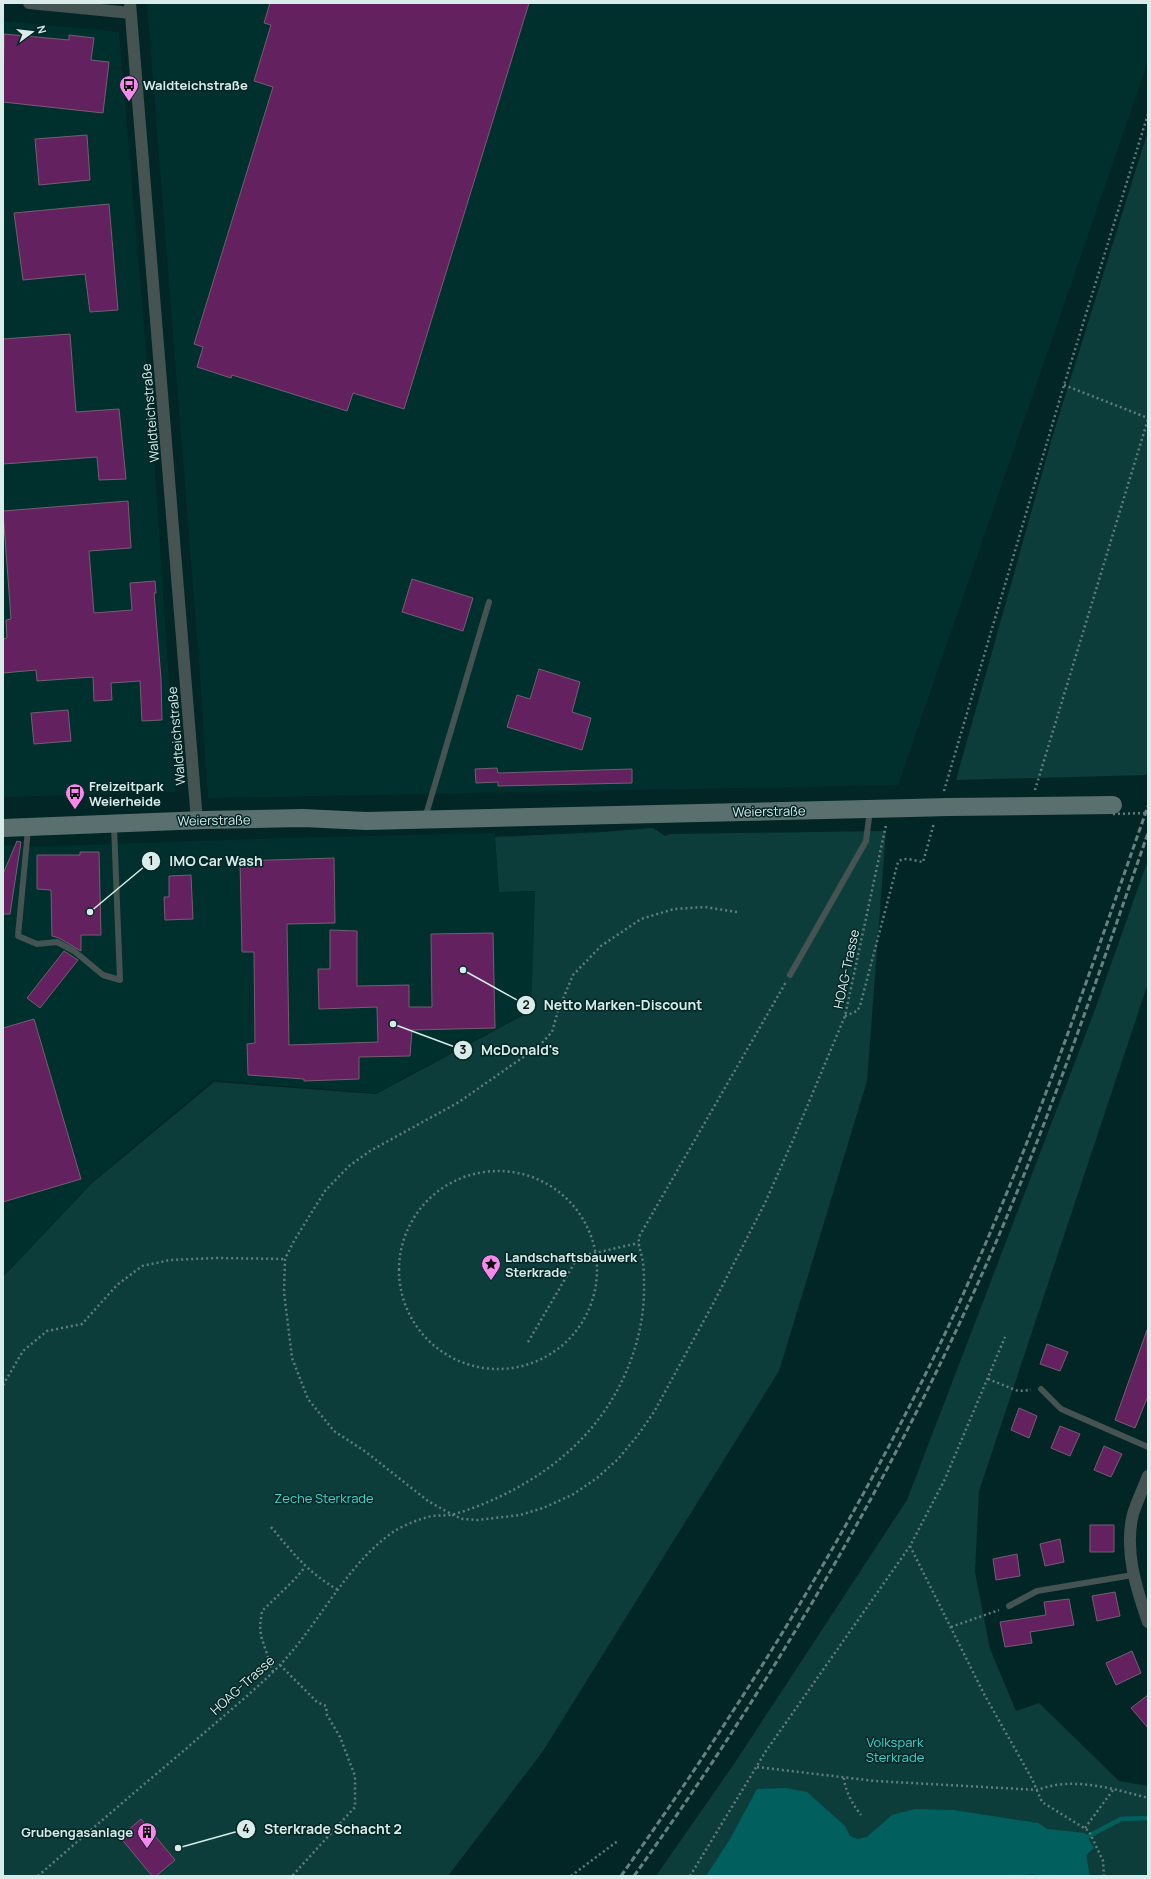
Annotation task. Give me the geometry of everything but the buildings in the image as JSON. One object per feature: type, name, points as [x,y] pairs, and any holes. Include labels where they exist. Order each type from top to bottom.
[{"type":"main road","name":"Weierstraße","points":[[3,828],[114,823],[303,818],[366,821],[942,806],[1030,806],[1113,810]]},
{"type":"street","points":[[29,3],[131,8]]},
{"type":"street","name":"Waldteichstraße","points":[[131,8],[197,821]]},
{"type":"street","points":[[1148,1476],[1133,1516],[1131,1550],[1133,1575],[1148,1622]]},
{"type":"lane","points":[[425,819],[489,602]]},
{"type":"lane","points":[[790,975],[866,841],[871,809]]},
{"type":"lane","points":[[28,827],[18,936],[37,944],[57,942],[74,950],[104,975],[120,980],[114,823]]},
{"type":"lane","points":[[1041,1389],[1061,1410],[1148,1447]]},
{"type":"lane","points":[[1009,1606],[1037,1591],[1133,1575]]},
{"type":"path","points":[[942,806],[1064,385],[1148,114]]},
{"type":"path","points":[[1030,806],[1148,418],[1064,385]]},
{"type":"path","name":"HOAG-Trasse","points":[[844,1016],[857,1011],[860,1006],[898,862],[901,859],[905,859],[923,862],[942,806]]},
{"type":"path","name":"HOAG-Trasse","points":[[844,1016],[889,808]]},
{"type":"path","points":[[1113,810],[1148,813]]},
{"type":"path","points":[[737,912],[705,907],[674,909],[641,919],[601,946],[573,975],[558,1010],[552,1032],[538,1046],[459,1102],[377,1147],[349,1166],[325,1191],[294,1240],[285,1259],[285,1308],[292,1358],[308,1399],[334,1431],[366,1452],[428,1501],[463,1519],[497,1519],[520,1515],[543,1508],[572,1494],[597,1478],[618,1459],[638,1435],[672,1381],[765,1203],[793,1140],[844,1016]]},
{"type":"path","points":[[453,1515],[507,1494],[548,1469],[574,1446],[600,1417],[611,1402],[627,1370],[636,1345],[643,1314],[644,1286],[642,1258],[638,1243],[645,1225],[790,975]]},
{"type":"path","points":[[518,1171],[549,1184],[569,1200],[588,1225],[595,1253],[595,1283],[591,1305],[581,1326],[566,1345],[542,1361],[519,1368],[490,1370],[461,1359],[438,1347],[418,1329],[405,1307],[399,1288],[398,1259],[402,1238],[413,1218],[434,1195],[462,1180],[487,1172],[518,1171]]},
{"type":"path","points":[[528,1342],[578,1257],[638,1243]]},
{"type":"path","points":[[3,1385],[23,1351],[47,1331],[82,1324],[117,1285],[142,1266],[170,1260],[216,1258],[285,1259]]},
{"type":"path","points":[[690,1876],[766,1751],[873,1601],[910,1546],[945,1479],[1005,1337]]},
{"type":"path","points":[[988,1379],[1018,1391],[1041,1389]]},
{"type":"path","name":"HOAG-Trasse","points":[[38,1876],[273,1672],[338,1590],[374,1548],[395,1531],[414,1522],[433,1516],[453,1515]]},
{"type":"path","points":[[271,1527],[305,1567],[318,1578],[338,1590]]},
{"type":"path","points":[[910,1546],[984,1694],[1038,1790],[1042,1802],[1089,1831],[1103,1861],[1104,1876]]},
{"type":"path","points":[[273,1672],[261,1636],[260,1625],[262,1611],[295,1579],[305,1567]]},
{"type":"path","points":[[951,1627],[1009,1606]]},
{"type":"path","points":[[280,1665],[317,1702],[326,1706],[327,1715],[340,1737],[355,1776],[355,1807],[292,1876]]},
{"type":"path","points":[[757,1768],[844,1778],[1038,1790],[1046,1787],[1067,1784],[1113,1790],[1148,1798]]},
{"type":"path","points":[[844,1778],[844,1783],[854,1806],[861,1815]]},
{"type":"path","points":[[1084,1828],[1113,1790]]},
{"type":"path","points":[[571,1876],[619,1840]]},
{"type":"shaded area","points":[[147,3],[1148,3],[1148,61],[898,785],[208,798],[200,675]]},
{"type":"shaded area","points":[[3,21],[119,32],[151,410],[176,792],[3,797]]},
{"type":"shaded area","points":[[495,833],[498,892],[535,892],[531,1010],[376,1093],[213,1080],[92,1182],[3,1276],[3,845],[29,847],[286,838]]},
{"type":"shaded area","points":[[786,1788],[807,1792],[845,1826],[850,1836],[858,1839],[867,1837],[892,1815],[915,1809],[953,1810],[1038,1823],[1047,1829],[1085,1833],[1094,1848],[1086,1855],[1090,1876],[1035,1876],[1033,1874],[1026,1876],[706,1876],[730,1839],[757,1789]]},
{"type":"green space","points":[[1148,131],[1148,771],[1146,775],[956,780],[1052,438]]},
{"type":"green space","name":"Zeche Sterkrade","points":[[653,828],[665,836],[670,834],[886,831],[867,1081],[779,1371],[543,1751],[448,1876],[3,1876],[3,1277],[92,1183],[214,1082],[376,1094],[531,1011],[535,891],[499,892],[495,837],[604,832]]},
{"type":"green space","name":"Volkspark Sterkrade","points":[[1148,860],[1148,983],[979,1491],[975,1572],[990,1649],[1016,1711],[1039,1703],[1119,1781],[1148,1786],[1148,1876],[656,1876],[736,1761],[907,1500],[1093,1015]]},
{"type":"waterway","points":[[1083,1839],[1121,1819],[1148,1818]]},
{"type":"railway","points":[[621,1876],[671,1805],[766,1660],[854,1511],[934,1358],[995,1221],[1042,1104],[1148,806]]},
{"type":"railway","points":[[634,1876],[683,1806],[777,1662],[863,1513],[942,1361],[1002,1228],[1047,1116],[1148,833]]},
{"type":"place","name":"Waldteichstraße","points":[[129,102]]},
{"type":"place","name":"Freizeitpark Weierheide","points":[[75,810]]},
{"type":"place","name":"IMO Car Wash","points":[[90,912]]},
{"type":"place","name":"Netto Marken-Discount","points":[[463,970]]},
{"type":"place","name":"McDonald's","points":[[393,1024]]},
{"type":"place","name":"Landschaftsbauwerk Sterkrade","points":[[491,1281]]},
{"type":"place","name":"Sterkrade Schacht 2","points":[[178,1848]]},
{"type":"place","name":"Grubengasanlage","points":[[147,1849]]}]
